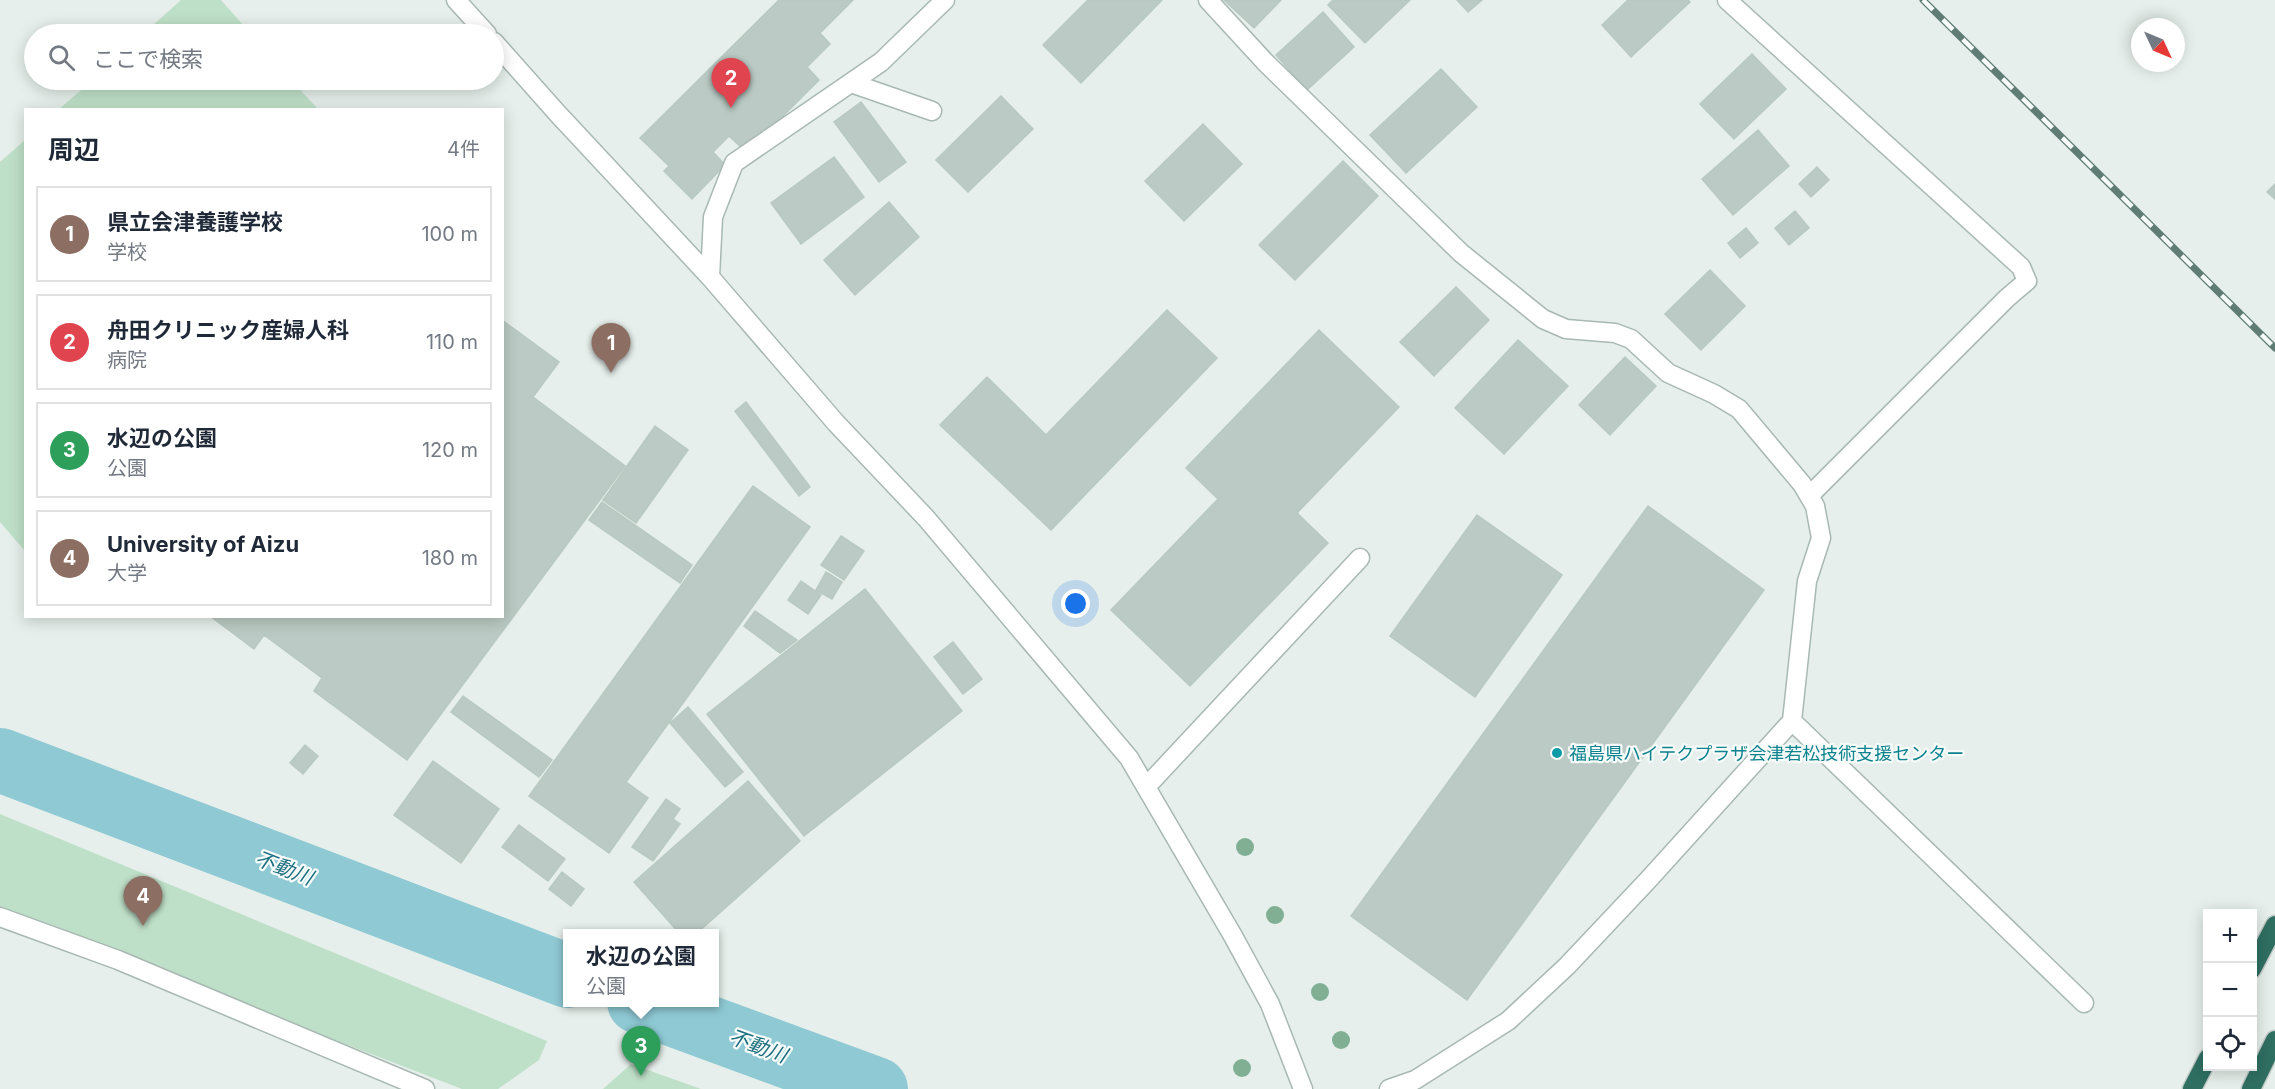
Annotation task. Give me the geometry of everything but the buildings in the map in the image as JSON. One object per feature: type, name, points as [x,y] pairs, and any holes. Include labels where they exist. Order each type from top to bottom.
[{"type":"highway","points":[[2256,963],[2275,925]]},
{"type":"highway","points":[[2251,1089],[2275,1040]]},
{"type":"highway","points":[[2192,1089],[2203,1068]]},
{"type":"street","points":[[456,0],[478,24]]},
{"type":"street","points":[[710,276],[714,217],[734,163],[881,62],[945,0]]},
{"type":"street","points":[[1208,0],[1265,62],[1461,253],[1543,319],[1566,329],[1615,333],[1630,339],[1668,373],[1714,394],[1739,409],[1802,484],[1815,506],[1821,538],[1807,581],[1792,722],[1567,966],[1508,1021],[1415,1080],[1389,1089]]},
{"type":"street","points":[[1727,0],[2021,267],[2027,281],[1998,306],[1809,496]]},
{"type":"street","points":[[504,53],[710,276],[837,423],[926,518],[1129,759],[1270,1004],[1303,1089]]},
{"type":"street","points":[[850,83],[932,111]]},
{"type":"street","points":[[1146,787],[1360,558]]},
{"type":"street","points":[[1792,722],[2084,1003]]},
{"type":"street","points":[[0,917],[118,960],[425,1089]]},
{"type":"green space","points":[[181,0],[221,0],[242,24],[154,24]]},
{"type":"green space","points":[[81,90],[300,90],[317,108],[60,108]]},
{"type":"green space","points":[[24,141],[24,550],[0,522],[0,162]]},
{"type":"green space","points":[[0,814],[547,1041],[539,1060],[498,1089],[462,1089],[0,911]]},
{"type":"green space","points":[[631,1064],[701,1089],[603,1089]]},
{"type":"waterway","name":"不動川","points":[[0,760],[563,974]]},
{"type":"waterway","name":"不動川","points":[[653,1007],[876,1089]]},
{"type":"railway","points":[[1923,0],[2275,348]]},
{"type":"place","name":"舟田クリニック産婦人科","points":[[731,108]]},
{"type":"place","name":"県立会津養護学校","points":[[611,373]]},
{"type":"place","name":"福島県ハイテクプラザ会津若松技術支援センター","points":[[1557,753]]},
{"type":"place","name":"University of Aizu","points":[[143,926]]},
{"type":"place","name":"水辺の公園","points":[[641,1076]]}]
